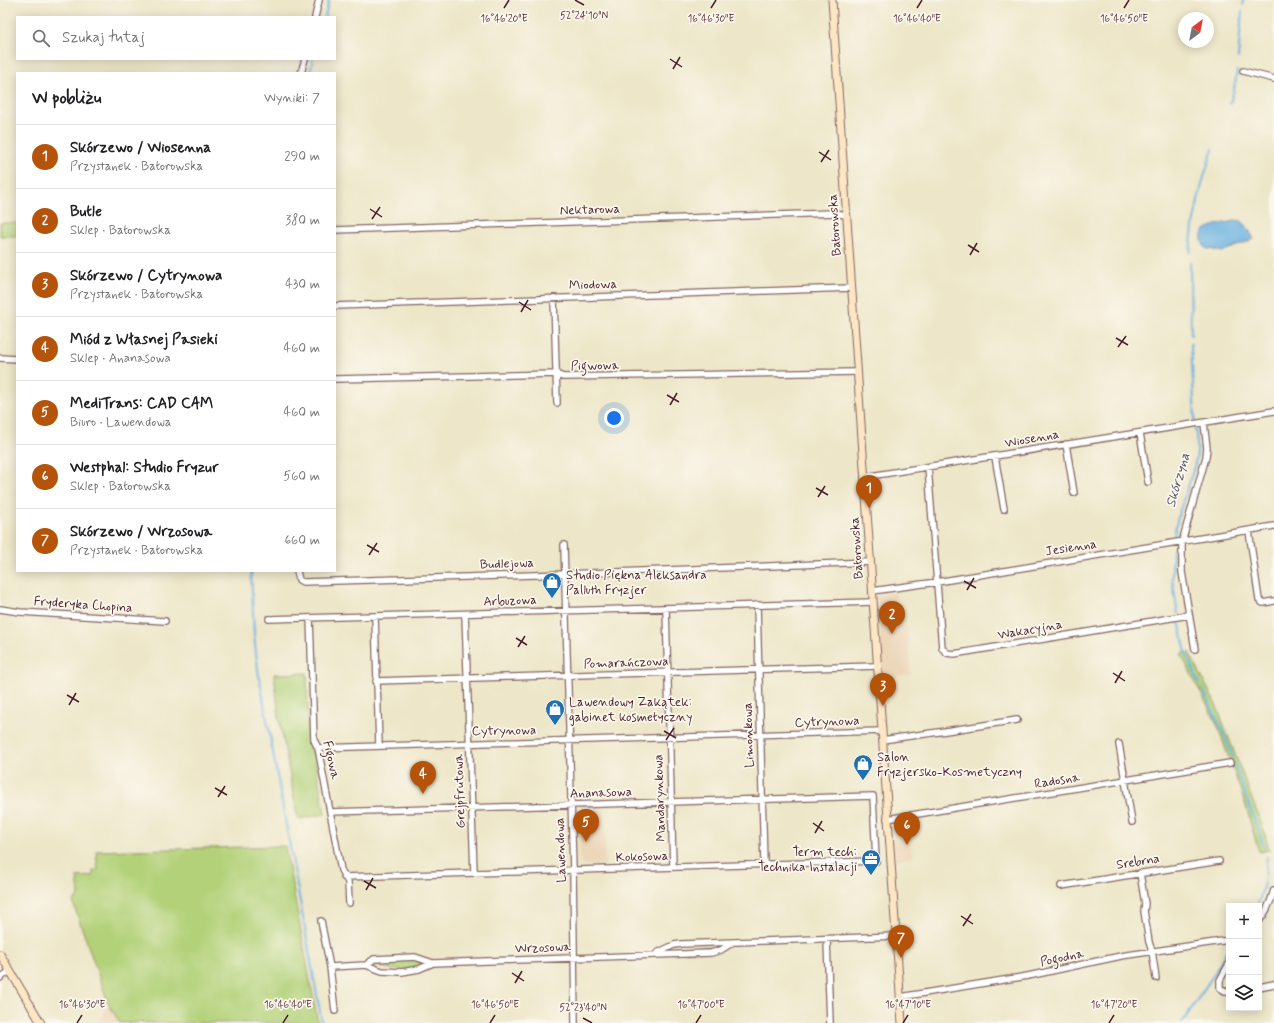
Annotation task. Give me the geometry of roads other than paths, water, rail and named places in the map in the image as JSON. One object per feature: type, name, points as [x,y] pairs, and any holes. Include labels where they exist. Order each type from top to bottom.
[{"type":"street","points":[[315,16],[319,0]]},
{"type":"street","name":"Batorowska","points":[[832,0],[902,1023]]},
{"type":"street","points":[[301,72],[305,60]]},
{"type":"street","points":[[1243,71],[1274,79]]},
{"type":"street","name":"Nektarowa","points":[[336,230],[834,213],[846,215]]},
{"type":"street","name":"Miodowa","points":[[336,306],[851,288]]},
{"type":"street","points":[[554,298],[557,403]]},
{"type":"street","points":[[0,358],[16,359]]},
{"type":"street","name":"Pigwowa","points":[[336,379],[556,374],[563,377],[857,372]]},
{"type":"street","name":"Wiosenna","points":[[864,477],[1274,411]]},
{"type":"street","points":[[1195,649],[1182,572],[1182,542],[1206,457],[1207,448],[1204,423]]},
{"type":"street","points":[[1140,433],[1148,482]]},
{"type":"street","points":[[1066,444],[1074,493]]},
{"type":"street","points":[[994,456],[1004,509]]},
{"type":"street","points":[[928,467],[938,582]]},
{"type":"street","name":"Jesienna","points":[[872,591],[938,582],[1274,526]]},
{"type":"street","points":[[1249,531],[1259,600],[1264,603],[1274,601]]},
{"type":"street","name":"Lawendowa","points":[[564,545],[573,870],[575,1023]]},
{"type":"street","name":"Budlejowa","points":[[297,572],[298,580],[303,582],[565,574],[870,562]]},
{"type":"street","name":"Wakacyjna","points":[[938,582],[942,648],[947,653],[954,654],[1189,615]]},
{"type":"street","name":"Arbuzowa","points":[[269,619],[873,602]]},
{"type":"street","name":"Limonkowa","points":[[757,605],[764,864]]},
{"type":"street","name":"Mandarynkowa","points":[[666,608],[673,867]]},
{"type":"street","name":"Fryderyka Chopina","points":[[0,609],[20,612],[165,621]]},
{"type":"street","name":"Grejpfrutowa","points":[[465,614],[474,872]]},
{"type":"street","points":[[375,616],[379,746]]},
{"type":"street","name":"Figowa","points":[[310,618],[314,740],[318,748],[341,870],[348,882],[349,903]]},
{"type":"street","name":"Pomarańczowa","points":[[376,681],[877,666]]},
{"type":"street","points":[[882,740],[1017,720]]},
{"type":"street","name":"Cytrynowa","points":[[318,748],[882,731]]},
{"type":"street","points":[[1119,744],[1132,822]]},
{"type":"street","name":"Radosna","points":[[888,819],[1230,764]]},
{"type":"street","name":"Ananasowa","points":[[330,812],[873,796]]},
{"type":"street","name":"Kokosowa","points":[[344,877],[876,861],[873,796]]},
{"type":"street","name":"Srebrna","points":[[1061,886],[1219,861]]},
{"type":"street","points":[[1140,873],[1145,904],[1144,910],[1148,942],[1152,951],[1156,978]]},
{"type":"street","points":[[1262,918],[1271,902],[1274,890]]},
{"type":"street","points":[[321,921],[330,967],[336,1011]]},
{"type":"street","name":"Wrzosowa","points":[[655,954],[674,945],[828,940],[896,936]]},
{"type":"street","points":[[828,940],[830,1023]]},
{"type":"street","name":"Pogodna","points":[[900,997],[1028,976],[1152,951],[1226,940]]},
{"type":"street","name":"Wrzosowa","points":[[366,965],[374,959],[415,957],[433,963],[711,953],[720,950],[732,942]]},
{"type":"street","points":[[0,954],[41,1023]]},
{"type":"street","name":"Wrzosowa","points":[[330,967],[366,965],[382,972],[402,972],[419,969],[433,963]]},
{"type":"street","points":[[1226,969],[1220,980],[1220,988],[1226,991]]},
{"type":"street","points":[[0,978],[10,971]]},
{"type":"street","points":[[1262,986],[1274,984]]},
{"type":"water","points":[[1240,220],[1246,225],[1254,239],[1222,252],[1205,248],[1202,236],[1205,230],[1209,227]]},
{"type":"waterway","points":[[325,16],[329,0]]},
{"type":"waterway","name":"Skórzyna","points":[[1243,0],[1243,5]]},
{"type":"waterway","name":"Skórzyna","points":[[1238,58],[1242,12]]},
{"type":"waterway","points":[[310,72],[313,60]]},
{"type":"waterway","name":"Skórzyna","points":[[1230,103],[1237,71]]},
{"type":"waterway","name":"Skórzyna","points":[[1190,252],[1198,200],[1213,149]]},
{"type":"waterway","name":"Skórzyna","points":[[1190,261],[1191,335]]},
{"type":"waterway","name":"Skórzyna","points":[[1191,344],[1195,420]]},
{"type":"waterway","name":"Skórzyna","points":[[1174,537],[1178,516],[1195,464],[1197,453],[1195,428]]},
{"type":"waterway","name":"Skórzyna","points":[[1173,549],[1172,579],[1178,614]]},
{"type":"waterway","points":[[251,572],[254,635],[258,670],[322,1023]]},
{"type":"waterway","name":"Skórzyna","points":[[1179,621],[1186,653],[1199,683]]},
{"type":"waterway","name":"Skórzyna","points":[[1202,688],[1223,732],[1233,758]]},
{"type":"waterway","name":"Skórzyna","points":[[1234,763],[1264,847]]},
{"type":"waterway","name":"Skórzyna","points":[[1258,903],[1264,882],[1267,857]]},
{"type":"waterway","name":"Skórzyna","points":[[1182,1023],[1216,971],[1226,952]]},
{"type":"place","name":"Skórzewo / Wiosenna","points":[[869,508]]},
{"type":"place","name":"Studio Piękna Aleksandra Palluth Fryzjer","points":[[552,599]]},
{"type":"place","name":"Butle","points":[[892,634]]},
{"type":"place","name":"Skórzewo / Cytrynowa","points":[[883,706]]},
{"type":"place","name":"Lawendowy Zakątek: gabinet kosmetyczny","points":[[555,726]]},
{"type":"place","name":"Salon Fryzjersko-Kosmetyczny","points":[[863,781]]},
{"type":"place","name":"Miód z Własnej Pasieki","points":[[423,794]]},
{"type":"place","name":"MediTrans: CAD CAM","points":[[586,842]]},
{"type":"place","name":"Westphal: Studio Fryzur","points":[[907,845]]},
{"type":"place","name":"Term tech: Technika Instalacji","points":[[871,876]]},
{"type":"place","name":"Skórzewo / Wrzosowa","points":[[901,958]]}]
